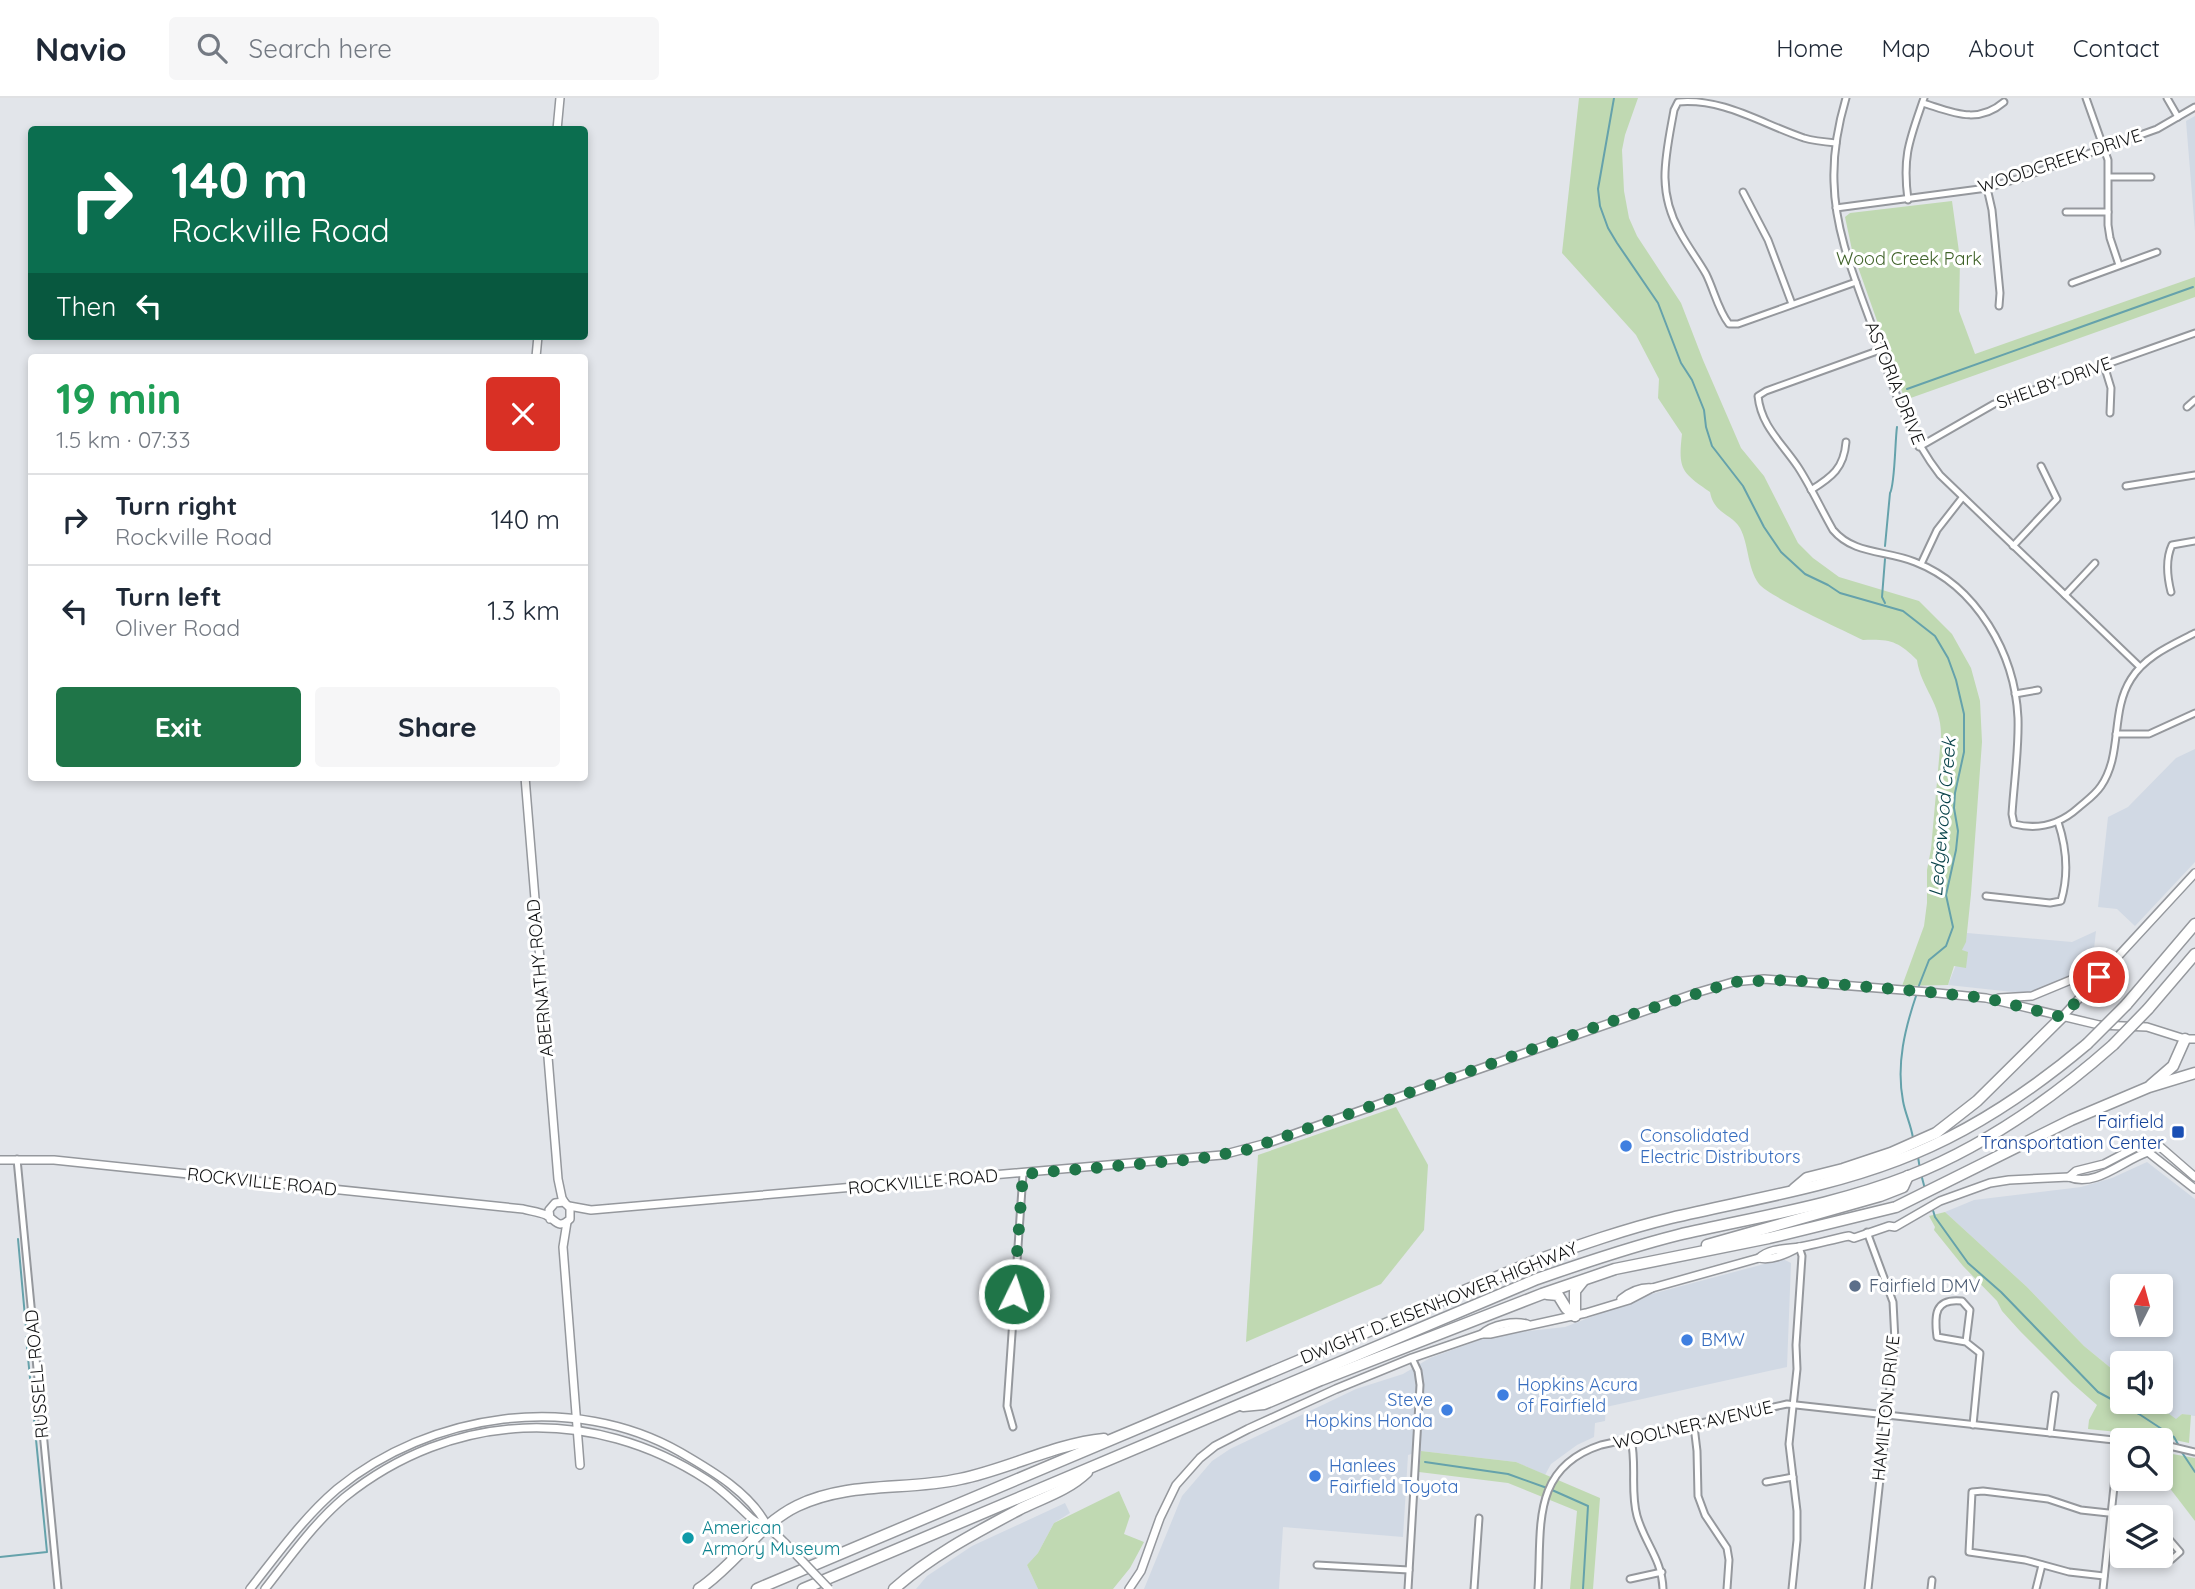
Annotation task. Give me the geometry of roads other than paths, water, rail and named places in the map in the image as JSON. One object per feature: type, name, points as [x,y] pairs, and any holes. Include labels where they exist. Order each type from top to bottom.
[{"type":"highway","name":"DWIGHT D. EISENHOWER HIGHWAY","points":[[757,1589],[1535,1261],[1670,1219],[1846,1178],[2000,1109],[2087,1044],[2126,1005],[2195,924]]},
{"type":"highway","name":"DWIGHT D. EISENHOWER HIGHWAY","points":[[803,1589],[1469,1307],[1570,1267],[1677,1236],[1854,1194],[1928,1168],[2015,1121],[2064,1087],[2113,1045],[2195,954]]},
{"type":"highway","points":[[1922,1145],[1977,1101],[2062,1017]]},
{"type":"highway","points":[[2149,1087],[2173,1066],[2190,1039]]},
{"type":"highway","points":[[1236,1407],[1264,1404],[1542,1294],[1637,1263],[1795,1232],[1896,1207],[2071,1120],[2149,1087],[2195,1073]]},
{"type":"highway","points":[[1663,1259],[1880,1196],[1903,1188],[1908,1176]]},
{"type":"highway","points":[[1575,1316],[1575,1291],[1586,1279]]},
{"type":"highway","points":[[1542,1294],[1558,1295],[1575,1316]]},
{"type":"highway","points":[[699,1589],[725,1569],[776,1518],[797,1506],[830,1494],[958,1480],[1082,1441],[1115,1438]]},
{"type":"highway","points":[[894,1589],[944,1551],[1028,1505],[1073,1485],[1089,1469]]},
{"type":"main road","points":[[557,126],[560,98]]},
{"type":"main road","name":"ABERNATHY ROAD","points":[[525,781],[558,1179],[562,1198],[568,1205]]},
{"type":"main road","points":[[2062,1017],[2195,873]]},
{"type":"main road","points":[[1986,998],[2032,996],[2113,962]]},
{"type":"main road","name":"ROCKVILLE ROAD","points":[[568,1221],[575,1215],[591,1210],[1197,1159],[1246,1150],[1624,1017],[1733,982],[1790,980],[1986,998],[2099,1025],[2147,1027],[2190,1039]]},
{"type":"main road","points":[[2190,1039],[2195,1047]]},
{"type":"main road","points":[[2069,1177],[2076,1171],[2104,1164],[2139,1144],[2150,1142],[2157,1144],[2195,1177]]},
{"type":"main road","points":[[1129,1589],[1141,1571],[1167,1502],[1182,1478],[1215,1446],[1336,1389],[1412,1358],[1482,1334],[1488,1328],[1520,1322],[1528,1325],[1575,1316],[1618,1301],[1629,1300],[1652,1289],[1759,1258],[1764,1253],[1849,1236],[1853,1232],[1895,1227],[1911,1215],[1940,1201],[1990,1183],[2069,1177],[2078,1181],[2120,1167],[2148,1152],[2195,1189]]},
{"type":"main road","name":"ROCKVILLE ROAD","points":[[0,1160],[81,1162],[523,1209],[546,1215],[553,1221]]},
{"type":"main road","name":"ABERNATHY ROAD","points":[[552,1205],[558,1179]]},
{"type":"main road","points":[[563,1247],[549,1212],[552,1205],[559,1202],[568,1205],[572,1213],[563,1247],[580,1465]]},
{"type":"main road","name":"ROCKVILLE ROAD","points":[[523,1209],[552,1205]]},
{"type":"main road","name":"ROCKVILLE ROAD","points":[[568,1205],[591,1210]]},
{"type":"main road","points":[[553,1221],[568,1221]]},
{"type":"main road","points":[[250,1589],[326,1499],[358,1474],[400,1449],[434,1435],[483,1422],[534,1417],[577,1419],[661,1441],[715,1474],[744,1498],[761,1513],[767,1526],[830,1589]]},
{"type":"main road","points":[[264,1589],[303,1540],[334,1508],[372,1478],[404,1459],[458,1437],[484,1431],[534,1426],[578,1430],[628,1443],[677,1462],[709,1481],[754,1521],[767,1526]]},
{"type":"street","name":"ASTORIA DRIVE","points":[[1846,98],[1836,143],[1836,208],[1846,254],[1906,421],[1919,447],[1962,498],[2140,667]]},
{"type":"street","points":[[2086,98],[2108,160],[2110,238],[2119,265]]},
{"type":"street","points":[[2167,98],[2178,117]]},
{"type":"street","points":[[1908,200],[1905,157],[1923,100],[1962,115],[1993,112],[2004,102]]},
{"type":"street","points":[[1836,143],[1802,137],[1757,117],[1721,107],[1678,102],[1674,110],[1665,164],[1665,194],[1671,214],[1713,288],[1729,324],[1738,324],[1856,282]]},
{"type":"street","name":"WOODCREEK DRIVE","points":[[1836,208],[1987,188],[2157,130],[2195,107]]},
{"type":"street","points":[[2109,177],[2151,177]]},
{"type":"street","points":[[1987,188],[1996,252],[1999,306]]},
{"type":"street","points":[[1743,192],[1768,240],[1792,304]]},
{"type":"street","points":[[2066,212],[2108,212]]},
{"type":"street","points":[[2072,283],[2157,252]]},
{"type":"street","name":"SHELBY DRIVE","points":[[1919,447],[1994,404],[2195,333]]},
{"type":"street","points":[[1880,350],[1758,396],[1766,424],[1789,455],[1833,530],[1860,550],[1893,554],[1921,564],[1947,580],[1980,613],[2002,651],[2015,694],[2018,719],[2012,814],[2014,824],[2034,827],[2058,822],[2067,818],[2101,786],[2111,765],[2124,692],[2140,667],[2160,652],[2195,633]]},
{"type":"street","points":[[2104,365],[2111,388],[2110,413]]},
{"type":"street","points":[[2187,407],[2195,400]]},
{"type":"street","points":[[1811,490],[1831,478],[1840,468],[1845,456],[1846,442]]},
{"type":"street","points":[[2013,546],[2057,499],[2041,466]]},
{"type":"street","points":[[2126,486],[2195,475]]},
{"type":"street","points":[[1921,564],[1937,530],[1962,498]]},
{"type":"street","points":[[2171,592],[2167,575],[2172,545],[2195,541]]},
{"type":"street","points":[[2065,595],[2095,563]]},
{"type":"street","points":[[2015,694],[2038,690]]},
{"type":"street","points":[[2116,734],[2150,734],[2195,713]]},
{"type":"street","points":[[1986,896],[2061,901],[2067,860],[2066,846],[2058,822]]},
{"type":"street","name":"RUSSELL ROAD","points":[[17,1159],[58,1589]]},
{"type":"street","points":[[1013,1427],[1007,1406],[1023,1174]]},
{"type":"street","name":"HAMILTON DRIVE","points":[[1867,1232],[1894,1310],[1895,1340],[1868,1589]]},
{"type":"street","points":[[1792,1589],[1797,1511],[1789,1444],[1797,1370],[1802,1256],[1800,1247]]},
{"type":"street","points":[[1966,1342],[1970,1310],[1962,1301],[1943,1302],[1939,1307],[1937,1337],[1966,1342],[1980,1353],[1973,1425]]},
{"type":"street","points":[[1408,1589],[1420,1385],[1412,1358]]},
{"type":"street","points":[[2050,1433],[2054,1395]]},
{"type":"street","name":"WOOLNER AVENUE","points":[[1538,1589],[1545,1499],[1559,1471],[1590,1449],[1781,1405],[2110,1439]]},
{"type":"street","points":[[1694,1426],[1698,1451],[1698,1496],[1705,1515],[1727,1548],[1727,1589]]},
{"type":"street","points":[[1631,1439],[1634,1453],[1633,1499],[1637,1517],[1662,1572],[1663,1589]]},
{"type":"street","points":[[2173,1447],[2195,1452]]},
{"type":"street","points":[[1766,1482],[1793,1478]]},
{"type":"street","points":[[2104,1576],[2069,1572],[2025,1560],[1969,1552],[1972,1492],[2048,1499],[2081,1510],[2110,1512]]},
{"type":"street","points":[[1474,1589],[1479,1518]]},
{"type":"street","points":[[2103,1589],[2110,1528]]},
{"type":"street","points":[[2173,1544],[2180,1552],[2173,1558]]},
{"type":"street","points":[[2036,1589],[2042,1565]]},
{"type":"street","points":[[1317,1566],[1409,1570]]},
{"type":"street","points":[[1630,1580],[1662,1572]]},
{"type":"street","points":[[1931,1580],[1931,1589]]},
{"type":"waterway","name":"Ledgewood Creek","points":[[1614,98],[1598,189],[1600,206],[1608,228],[1658,303],[1681,363],[1692,380],[1704,410],[1712,446],[1743,486],[1764,527],[1781,552],[1805,574],[1840,593],[1903,611],[1935,636],[1948,658],[1956,680],[1964,714],[1964,752],[1955,793],[1954,808],[1958,831],[1956,850],[1946,895],[1953,927],[1946,946],[1929,960],[1918,988]]},
{"type":"waterway","points":[[1907,389],[2193,287]]},
{"type":"waterway","points":[[1885,546],[1897,427]]},
{"type":"waterway","points":[[1885,559],[1882,597],[1885,603]]},
{"type":"waterway","name":"Ledgewood Creek","points":[[1913,1138],[1903,1101],[1901,1060],[1905,1033],[1917,993]]},
{"type":"waterway","name":"Ledgewood Creek","points":[[1918,1157],[1920,1169]]},
{"type":"waterway","name":"Ledgewood Creek","points":[[1921,1174],[1925,1189]]},
{"type":"waterway","name":"Ledgewood Creek","points":[[1932,1207],[1935,1217],[1968,1263],[2001,1292],[2098,1392],[2174,1437],[2179,1446]]},
{"type":"waterway","points":[[18,1239],[26,1328]]},
{"type":"waterway","points":[[0,1557],[47,1552],[26,1337]]},
{"type":"waterway","name":"Ledgewood Creek","points":[[2181,1451],[2195,1472]]},
{"type":"waterway","points":[[1425,1462],[1508,1474],[1547,1488]]},
{"type":"waterway","points":[[1552,1490],[1588,1506],[1583,1589]]},
{"type":"place","name":"Fairfield Transportation Center","points":[[2178,1132]]},
{"type":"place","name":"Consolidated Electric Distributors","points":[[1626,1146]]},
{"type":"place","name":"Fairfield DMV","points":[[1855,1286]]},
{"type":"place","name":"BMW","points":[[1687,1340]]},
{"type":"place","name":"Hopkins Acura of Fairfield","points":[[1503,1395]]},
{"type":"place","name":"Steve Hopkins Honda","points":[[1447,1410]]},
{"type":"place","name":"Hanlees Fairfield Toyota","points":[[1315,1476]]},
{"type":"place","name":"American Armory Museum","points":[[688,1538]]},
{"type":"park label","name":"Wood Creek Park","points":[[1909,259]]}]
